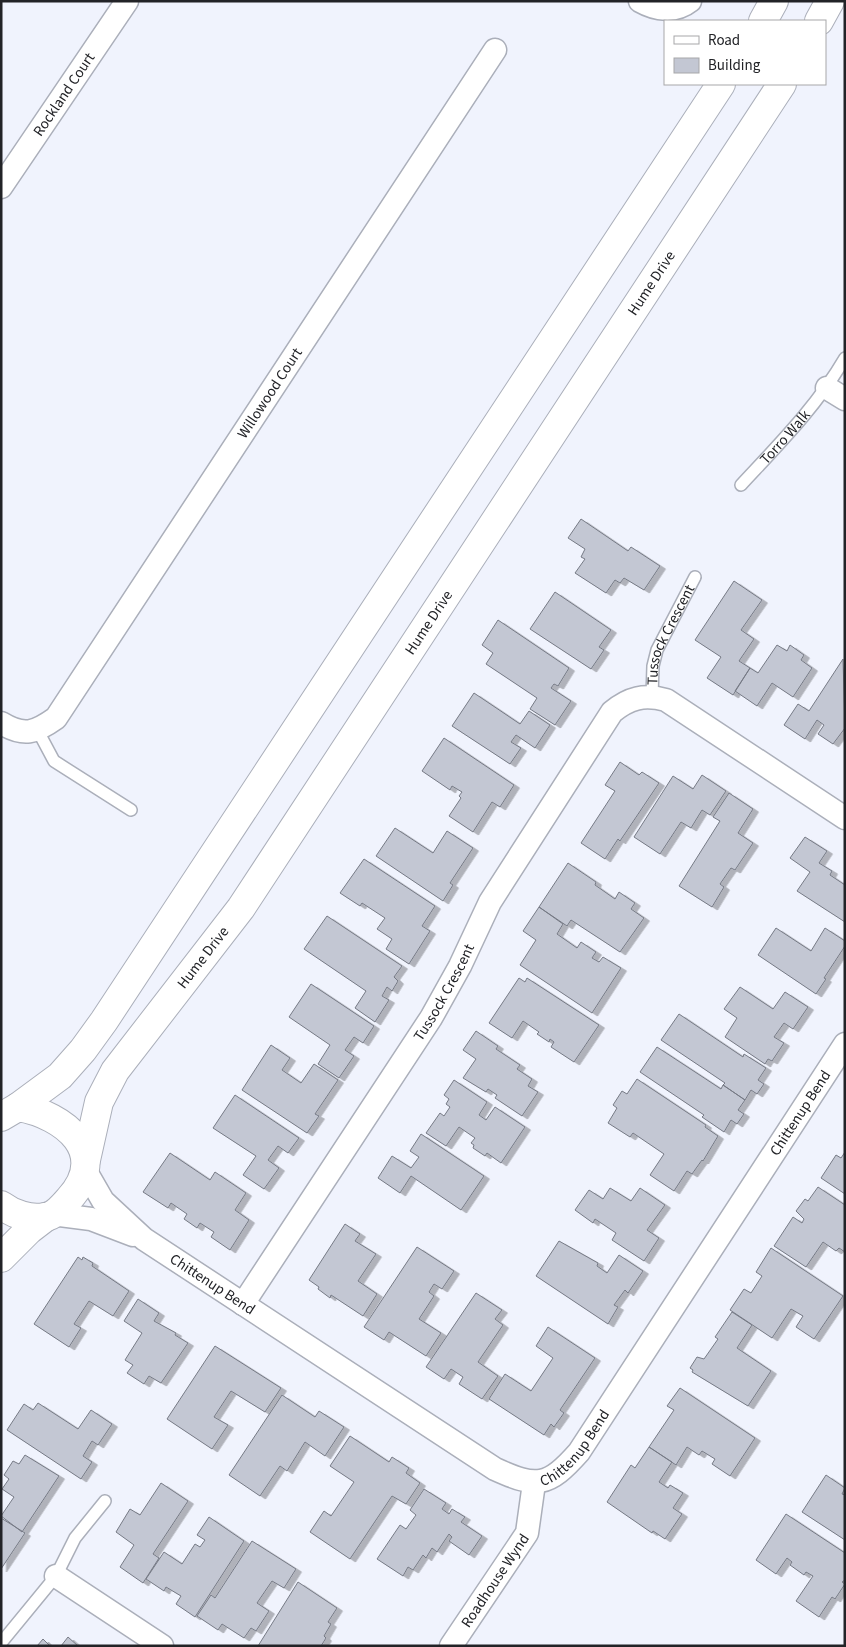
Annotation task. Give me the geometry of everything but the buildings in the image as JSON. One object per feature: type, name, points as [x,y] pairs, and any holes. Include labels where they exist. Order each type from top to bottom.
[{"type":"street","name":"Rockland Court","points":[[1,187],[127,1]]},
{"type":"street","points":[[640,1],[658,9],[680,5]]},
{"type":"street","points":[[763,20],[774,1]]},
{"type":"street","points":[[820,20],[830,1]]},
{"type":"street","name":"Willowood Court","points":[[38,731],[56,718],[495,50]]},
{"type":"street","points":[[8,1110],[60,1076],[104,1022],[720,85]]},
{"type":"street","name":"Hume Drive","points":[[49,1216],[73,1194],[85,1164],[99,1102],[115,1071],[251,893],[781,85]]},
{"type":"street","name":"Tussock Crescent","points":[[243,1304],[431,1018],[460,966],[490,902],[612,712],[623,703],[637,698],[652,696],[666,700],[845,818]]},
{"type":"street","points":[[1,723],[15,732],[38,731]]},
{"type":"street","name":"Chittenup Bend","points":[[85,1164],[103,1201],[144,1239],[495,1469],[515,1478],[534,1483],[561,1473],[579,1452],[845,1044]]},
{"type":"street","points":[[8,1110],[46,1114],[67,1127],[80,1143],[85,1164]]},
{"type":"street","points":[[1,1205],[19,1214],[49,1216]]},
{"type":"street","points":[[1,1258],[29,1230],[49,1216]]},
{"type":"street","name":"Chittenup Bend","points":[[49,1216],[90,1220],[144,1239]]},
{"type":"street","name":"Roadhouse Wynd","points":[[452,1646],[527,1533],[534,1483]]},
{"type":"street","points":[[56,1576],[162,1646]]},
{"type":"lane","name":"Torro Walk","points":[[741,485],[807,414],[836,393],[845,358]]},
{"type":"lane","name":"Tussock Crescent","points":[[652,696],[653,666],[657,650],[695,577]]},
{"type":"lane","points":[[38,731],[54,761],[131,810]]},
{"type":"lane","points":[[1,1643],[56,1576],[75,1538],[105,1501]]}]
